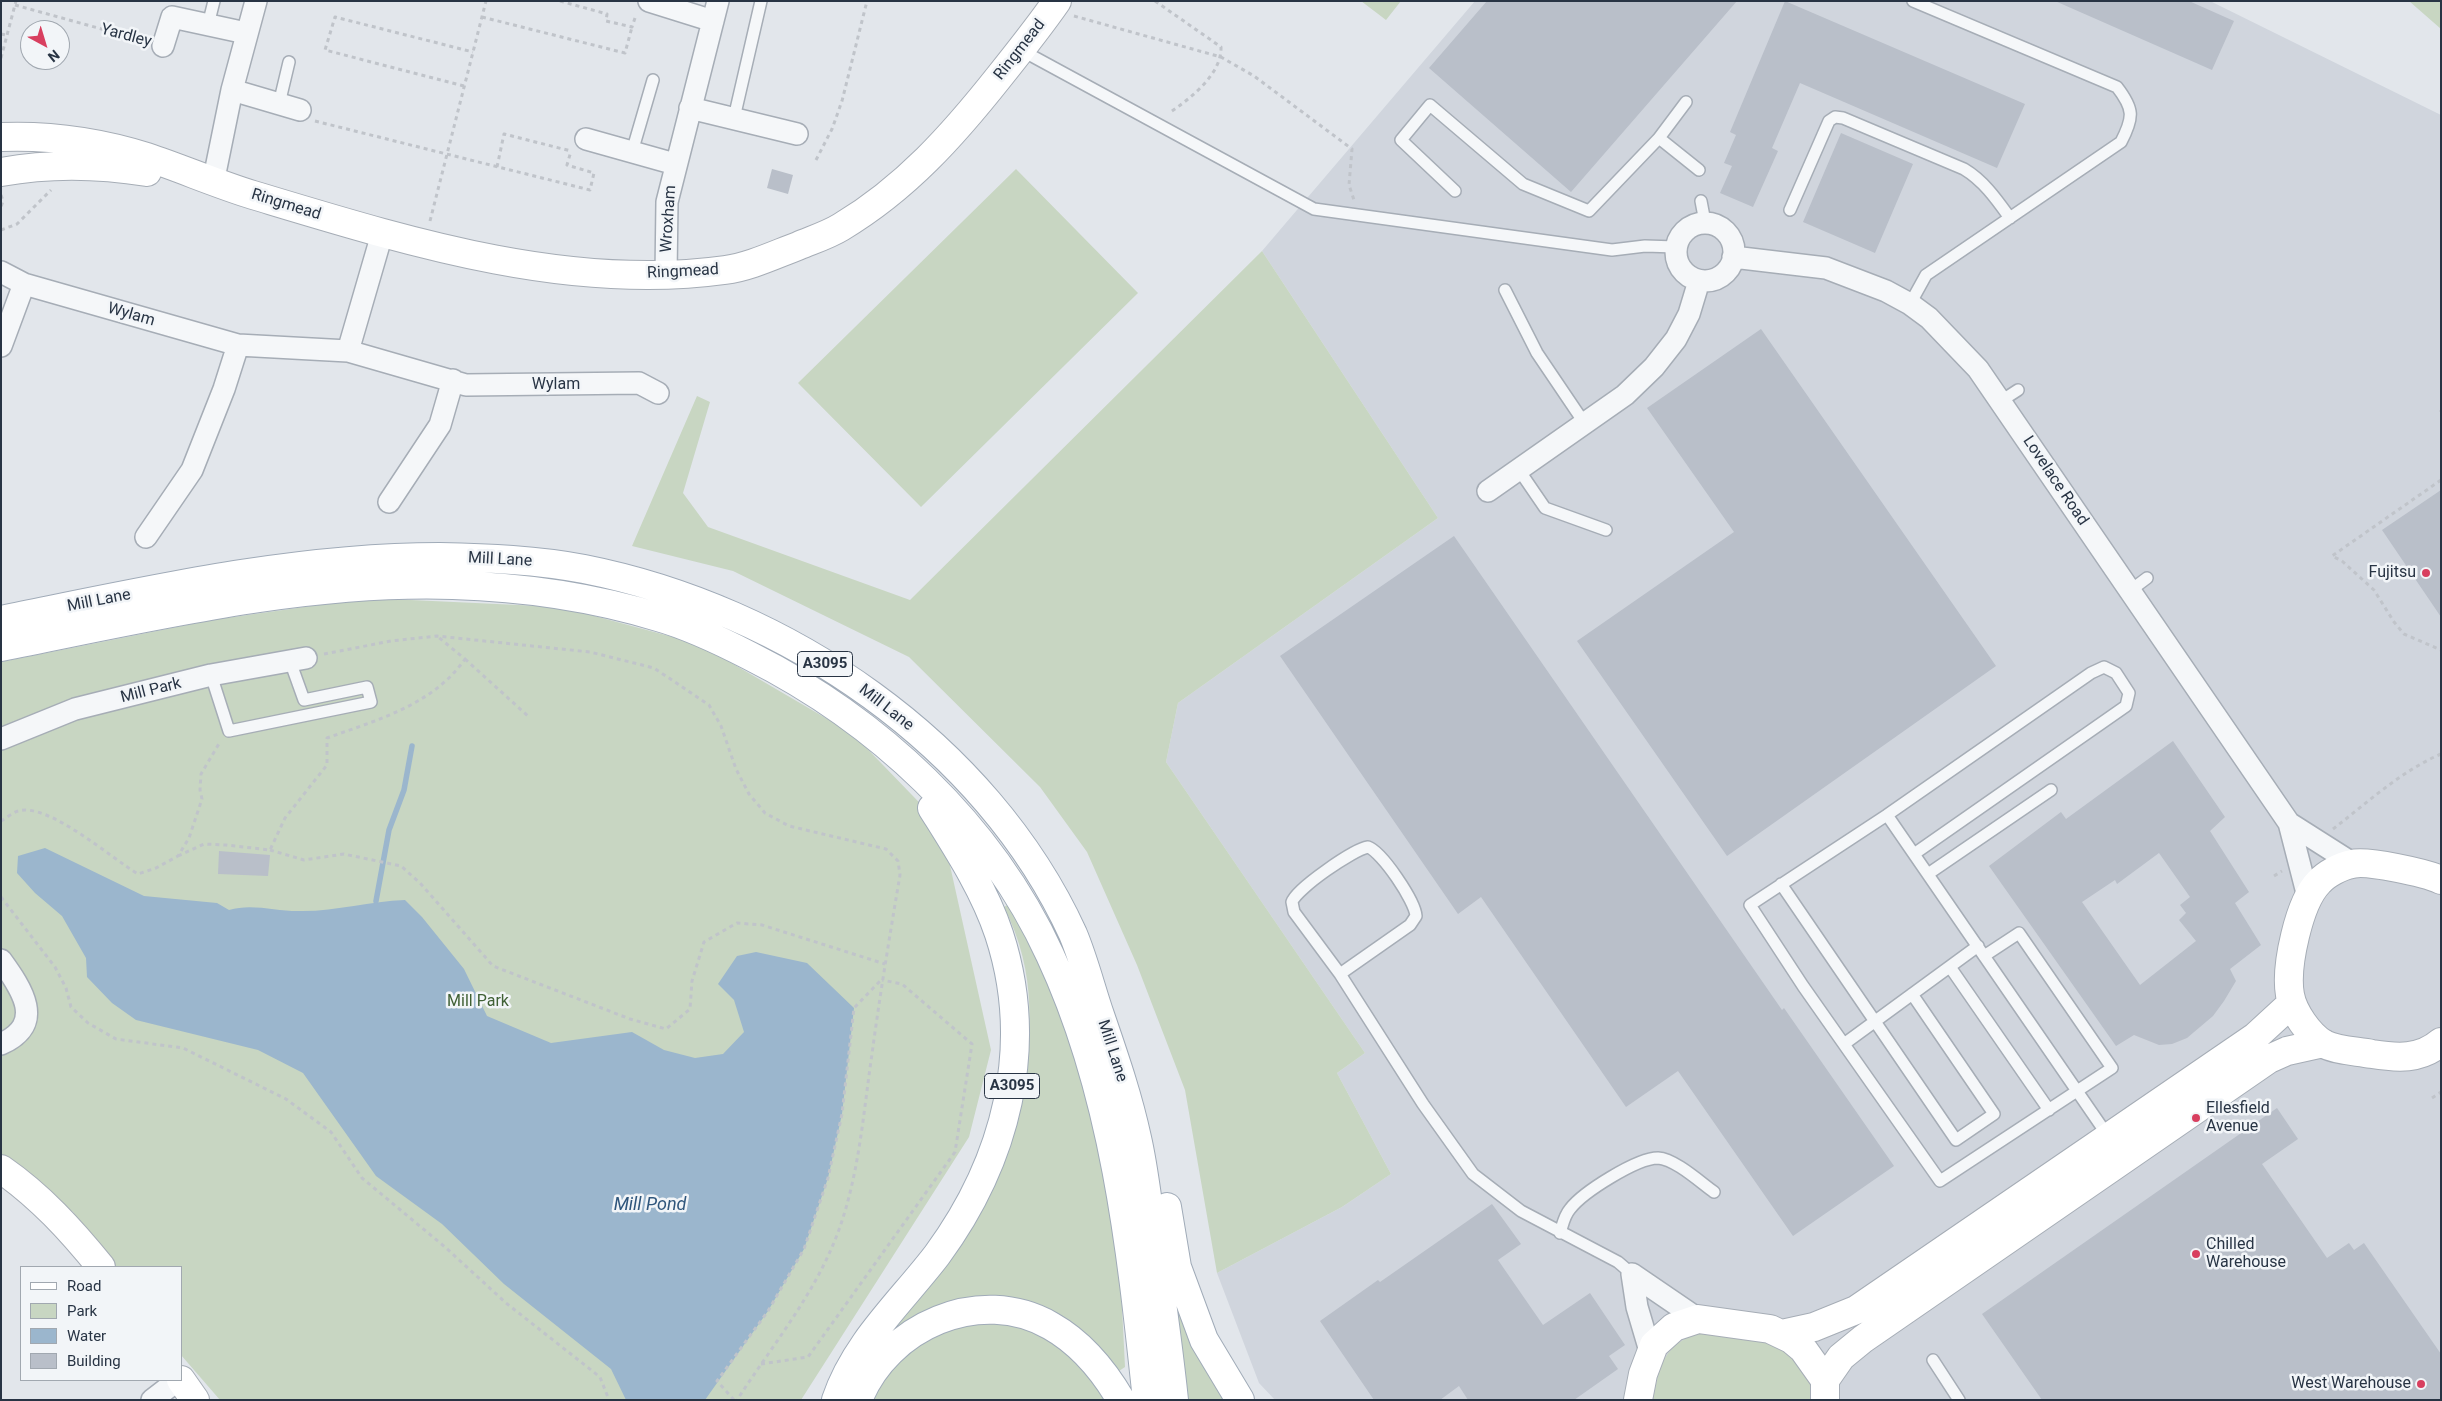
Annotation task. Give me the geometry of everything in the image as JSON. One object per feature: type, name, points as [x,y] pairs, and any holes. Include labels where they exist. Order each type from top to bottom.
[{"type":"main road","name":"Ringmead","points":[[1,137],[35,135],[116,148],[149,158],[212,183],[382,234],[481,257],[569,270],[666,275],[727,270],[769,258],[839,228],[874,206],[953,135],[1020,50],[1064,8]]},
{"type":"main road","name":"Ringmead","points":[[1,172],[39,166],[115,167],[212,183]]},
{"type":"main road","name":"Mill Lane","points":[[1,620],[266,571],[392,558],[449,558],[534,562],[580,568],[658,588],[718,609],[793,645],[857,685],[892,711],[962,773],[988,802],[1033,865],[1057,904],[1074,938],[1127,1097],[1138,1142],[1167,1335],[1174,1400]]},
{"type":"main road","name":"Mill Lane","points":[[1,647],[264,598],[342,590],[452,585],[569,596],[661,618],[728,645],[827,699],[896,751],[953,809],[995,864],[1032,921],[1061,980],[1104,1111],[1125,1217],[1147,1400]]},
{"type":"main road","name":"A3095","points":[[836,1400],[860,1351],[937,1254],[965,1210],[998,1138],[1011,1090],[1015,1066],[1016,1039],[1006,962],[990,912],[955,844],[896,751]]},
{"type":"main road","points":[[2434,1056],[2398,1058],[2335,1048],[2324,1043],[2306,1025],[2292,1003],[2289,976],[2297,931],[2308,897],[2319,882],[2352,864],[2366,863],[2429,875],[2441,880]]},
{"type":"main road","name":"A3095","points":[[1074,938],[1109,1003],[1148,1120],[1163,1184],[1180,1276],[1204,1340],[1240,1400]]},
{"type":"main road","points":[[1782,1334],[1814,1327],[1856,1310],[2254,1037],[2292,1003]]},
{"type":"main road","points":[[1825,1390],[1841,1357],[1863,1339],[2270,1059],[2287,1052],[2324,1043]]},
{"type":"main road","points":[[1,1169],[25,1185],[53,1212],[100,1266]]},
{"type":"main road","points":[[858,1400],[876,1367],[899,1343],[912,1333],[942,1318],[988,1310],[1007,1311],[1038,1319],[1065,1335],[1094,1362],[1121,1400]]},
{"type":"main road","points":[[1638,1400],[1650,1351],[1674,1326],[1698,1319],[1770,1329],[1782,1334],[1803,1349],[1825,1390]]},
{"type":"main road","points":[[181,1381],[195,1400]]},
{"type":"street","points":[[212,183],[232,90],[256,1]]},
{"type":"street","name":"Wroxham","points":[[643,6],[672,5],[715,11],[675,164],[667,202],[666,275]]},
{"type":"street","name":"Yardley","points":[[163,46],[172,17],[246,34]]},
{"type":"street","points":[[232,90],[300,110]]},
{"type":"street","points":[[690,108],[797,134]]},
{"type":"street","name":"Wroxham","points":[[578,145],[632,152],[675,164]]},
{"type":"street","points":[[1705,222],[1721,228],[1727,233],[1734,248],[1734,257],[1725,273],[1708,281],[1699,280],[1692,278],[1680,268],[1676,247],[1683,232],[1690,227],[1705,222]]},
{"type":"street","points":[[348,351],[382,234]]},
{"type":"street","name":"Lovelace Road","points":[[1734,257],[1826,268],[1862,281],[1910,304],[1950,338],[1978,369],[2009,396],[2139,584],[2289,823],[2308,897]]},
{"type":"street","name":"Wylam","points":[[1,272],[24,284],[238,345],[348,351],[466,385],[639,383],[658,393]]},
{"type":"street","points":[[1488,490],[1625,395],[1654,367],[1676,338],[1690,314],[1699,280]]},
{"type":"street","points":[[1,346],[24,284]]},
{"type":"street","points":[[146,538],[192,470],[224,389],[238,345]]},
{"type":"street","points":[[389,502],[440,425],[453,380]]},
{"type":"street","name":"Mill Park","points":[[1,739],[76,709],[211,675],[298,659]]},
{"type":"street","name":"Lovelace Road","points":[[2289,823],[2352,864]]},
{"type":"street","points":[[1,960],[14,978],[27,1006],[22,1029],[14,1038],[1,1044]]},
{"type":"street","points":[[1632,1274],[1698,1319]]},
{"type":"street","points":[[1632,1274],[1637,1307],[1650,1351]]},
{"type":"street","points":[[152,1400],[179,1381]]},
{"type":"lane","points":[[208,25],[214,1]]},
{"type":"lane","points":[[734,118],[761,1]]},
{"type":"lane","points":[[1910,304],[1926,276],[2121,142],[2130,125],[2129,103],[2117,87],[1913,1]]},
{"type":"lane","points":[[1020,50],[1314,209],[1612,250],[1645,246],[1676,247]]},
{"type":"lane","points":[[278,104],[289,62]]},
{"type":"lane","points":[[632,152],[653,80]]},
{"type":"lane","points":[[1456,191],[1401,140],[1430,105],[1523,184],[1589,211],[1658,138],[1686,102]]},
{"type":"lane","points":[[1790,210],[1829,121],[1835,117],[1843,118],[1970,173],[1992,194],[2010,218]]},
{"type":"lane","points":[[1658,138],[1699,170]]},
{"type":"lane","points":[[1701,201],[1705,222]]},
{"type":"lane","points":[[1505,290],[1537,353],[1585,424]]},
{"type":"lane","points":[[1519,470],[1545,508],[1606,530]]},
{"type":"lane","points":[[211,675],[229,731],[371,702],[367,687],[304,700],[298,659]]},
{"type":"lane","points":[[1844,1044],[1950,967],[2019,933],[2112,1068],[1940,1181],[1844,1044],[1750,905],[1887,815],[2091,673],[2104,668],[2116,673],[2127,687],[2129,693],[2126,706],[1914,854]]},
{"type":"lane","points":[[1928,874],[2051,790]]},
{"type":"lane","points":[[1887,815],[2108,1136]]},
{"type":"lane","points":[[1340,974],[1410,925],[1416,916],[1413,904],[1379,854],[1368,847],[1356,851],[1298,890],[1292,902],[1294,912],[1340,974],[1423,1104],[1473,1174],[1520,1211],[1618,1262],[1632,1274]]},
{"type":"lane","points":[[1781,884],[1956,1140],[1994,1114],[1912,994]]},
{"type":"lane","points":[[1950,967],[2049,1110]]},
{"type":"lane","points":[[1560,1233],[1565,1216],[1572,1206],[1618,1172],[1640,1161],[1659,1158],[1672,1162],[1714,1192]]},
{"type":"lane","points":[[1933,1360],[1959,1400]]},
{"type":"path","points":[[424,244],[486,1]]},
{"type":"path","points":[[560,1],[607,14],[606,22],[632,27]]},
{"type":"path","points":[[816,160],[832,129],[842,101],[867,1]]},
{"type":"path","points":[[1153,122],[1171,112],[1193,94],[1210,75],[1221,57],[1221,47],[1161,3],[1155,1]]},
{"type":"path","name":"Yardley","points":[[1,58],[16,3],[163,46]]},
{"type":"path","points":[[482,17],[626,53],[632,27],[643,6]]},
{"type":"path","points":[[1064,8],[1221,57],[1254,76],[1352,149],[1349,185],[1355,205]]},
{"type":"path","points":[[464,86],[325,50],[335,17],[473,52]]},
{"type":"path","points":[[1,34],[7,35]]},
{"type":"path","points":[[300,110],[312,120],[497,167],[590,190],[594,173],[568,165],[578,145],[504,134],[497,167]]},
{"type":"path","points":[[1,195],[3,201],[1,207]]},
{"type":"path","points":[[2441,480],[2332,556],[2342,562],[2374,590],[2394,622],[2404,634],[2441,650]]},
{"type":"path","points":[[437,636],[530,717]]},
{"type":"path","points":[[298,659],[391,641],[437,636],[590,652],[654,668],[709,705],[721,726],[736,769],[745,786],[765,813],[789,826],[886,849],[898,861],[900,875],[882,980],[858,1155],[848,1199],[836,1236],[817,1279],[736,1400],[717,1381],[768,1311],[804,1249],[828,1178],[842,1114],[854,1008],[882,980]]},
{"type":"path","points":[[270,850],[285,818],[327,765],[327,738],[391,716],[418,701],[437,689],[456,673],[465,659]]},
{"type":"path","points":[[178,856],[189,838],[202,799],[200,790],[201,774],[209,758],[229,731]]},
{"type":"path","points":[[2331,831],[2406,774],[2428,759],[2441,754]]},
{"type":"path","points":[[1,821],[18,811],[40,811],[88,840],[115,861],[138,874],[156,868],[204,844],[270,850],[304,860],[344,854],[374,862],[400,866],[420,883],[493,966],[630,1019],[666,1029],[690,1009],[692,981],[704,942],[737,923],[762,925],[885,964]]},
{"type":"path","points":[[1,897],[55,967],[66,988],[71,1006],[88,1023],[116,1039],[183,1048],[286,1098],[331,1132],[362,1178],[445,1247],[506,1303],[600,1377],[609,1400]]},
{"type":"path","points":[[761,1364],[808,1358],[954,1152],[972,1044],[902,984],[882,980]]},
{"type":"path","points":[[2432,1098],[2441,1092]]},
{"type":"shaded area","points":[[1475,1],[2210,1],[2441,115],[2441,1400],[1275,1400],[1259,1383],[1217,1273],[1342,1207],[1391,1174],[1337,1073],[1365,1053],[1166,762],[1178,703],[1438,518],[1262,251]]},
{"type":"green space","points":[[1361,1],[1401,1],[1386,20]]},
{"type":"green space","points":[[2409,1],[2441,1],[2441,29]]},
{"type":"green space","points":[[1016,169],[1138,293],[921,507],[798,383]]},
{"type":"green space","points":[[1262,251],[1438,518],[1178,703],[1166,762],[1365,1053],[1337,1073],[1391,1174],[1342,1207],[1217,1273],[1185,1090],[1137,965],[1087,852],[1040,787],[909,657],[733,571],[632,546],[697,396],[710,402],[683,493],[708,527],[910,600]]},
{"type":"green space","name":"Mill Park","points":[[368,598],[561,607],[699,644],[853,734],[941,825],[991,1050],[969,1137],[801,1400],[220,1400],[182,1356],[182,1266],[114,1266],[73,1212],[1,1160],[1,662],[212,620]]},
{"type":"green space","points":[[1009,904],[1047,974],[1093,1110],[1119,1247],[1125,1367],[1119,1371],[1093,1343],[964,1305],[846,1390],[1020,1106],[1027,1054],[1029,1005],[1023,957],[1004,907]]},
{"type":"green space","points":[[1173,1281],[1232,1400],[1187,1400]]},
{"type":"green space","points":[[1006,1322],[1061,1343],[1111,1400],[866,1400],[869,1393],[921,1339],[966,1323]]},
{"type":"green space","points":[[1701,1332],[1769,1341],[1792,1351],[1812,1381],[1813,1400],[1653,1400],[1658,1376],[1665,1357],[1678,1343]]},
{"type":"water","name":"Mill Pond","points":[[45,848],[144,896],[217,903],[229,910],[254,907],[289,911],[311,911],[405,900],[422,917],[464,969],[487,1016],[551,1043],[632,1032],[664,1050],[695,1058],[723,1054],[744,1032],[734,1000],[718,984],[737,956],[756,952],[807,963],[854,1008],[842,1114],[828,1178],[804,1249],[768,1311],[705,1400],[626,1400],[611,1369],[504,1284],[442,1224],[376,1176],[303,1073],[258,1050],[136,1020],[112,1003],[87,977],[86,958],[62,916],[35,893],[17,873],[18,856]]},
{"type":"building","points":[[1487,1],[1737,1],[1571,192],[1429,68]]},
{"type":"building","points":[[1785,1],[2025,104],[1997,168],[1800,83],[1772,148],[1778,151],[1753,207],[1720,193],[1732,166],[1724,163],[1736,135],[1730,132]]},
{"type":"building","points":[[2055,1],[2189,1],[2234,21],[2212,70]]},
{"type":"building","points":[[1841,133],[1913,164],[1875,253],[1803,222]]},
{"type":"building","points":[[772,169],[793,175],[788,194],[767,188]]},
{"type":"building","points":[[1761,329],[1996,666],[1727,856],[1577,641],[1734,532],[1647,408]]},
{"type":"building","name":"Fujitsu","points":[[2441,490],[2441,617],[2382,530]]},
{"type":"building","points":[[1454,536],[1782,1010],[1784,1008],[1894,1166],[1793,1236],[1678,1071],[1626,1107],[1481,897],[1458,914],[1280,656]]},
{"type":"building","points":[[2173,741],[2225,817],[2210,831],[2249,892],[2235,903],[2261,945],[2230,969],[2236,981],[2224,1001],[2213,1016],[2187,1038],[2172,1044],[2159,1045],[2134,1035],[2116,1046],[1989,866],[2061,812],[2066,819]],"holes":[[[2159,853],[2190,897],[2180,905],[2186,913],[2179,920],[2196,941],[2140,985],[2082,902],[2115,880],[2117,884]]]},
{"type":"building","points":[[219,851],[270,855],[268,876],[218,874]]},
{"type":"building","name":"Chilled Warehouse","points":[[2277,1108],[2298,1139],[2262,1164],[2327,1258],[2349,1243],[2354,1250],[2364,1243],[2441,1354],[2441,1400],[2042,1400],[1982,1314]]},
{"type":"building","points":[[1492,1204],[1521,1244],[1498,1260],[1543,1325],[1590,1293],[1625,1345],[1609,1356],[1618,1369],[1574,1400],[1468,1400],[1459,1386],[1440,1400],[1374,1400],[1320,1321]]},
{"type":"waterway","points":[[376,901],[389,830],[404,790],[412,746]]},
{"type":"place","name":"Fujitsu","points":[[2426,573]]},
{"type":"place","name":"Ellesfield Avenue","points":[[2196,1118]]},
{"type":"place","name":"Chilled Warehouse","points":[[2196,1254]]},
{"type":"place","name":"West Warehouse","points":[[2421,1384]]}]
